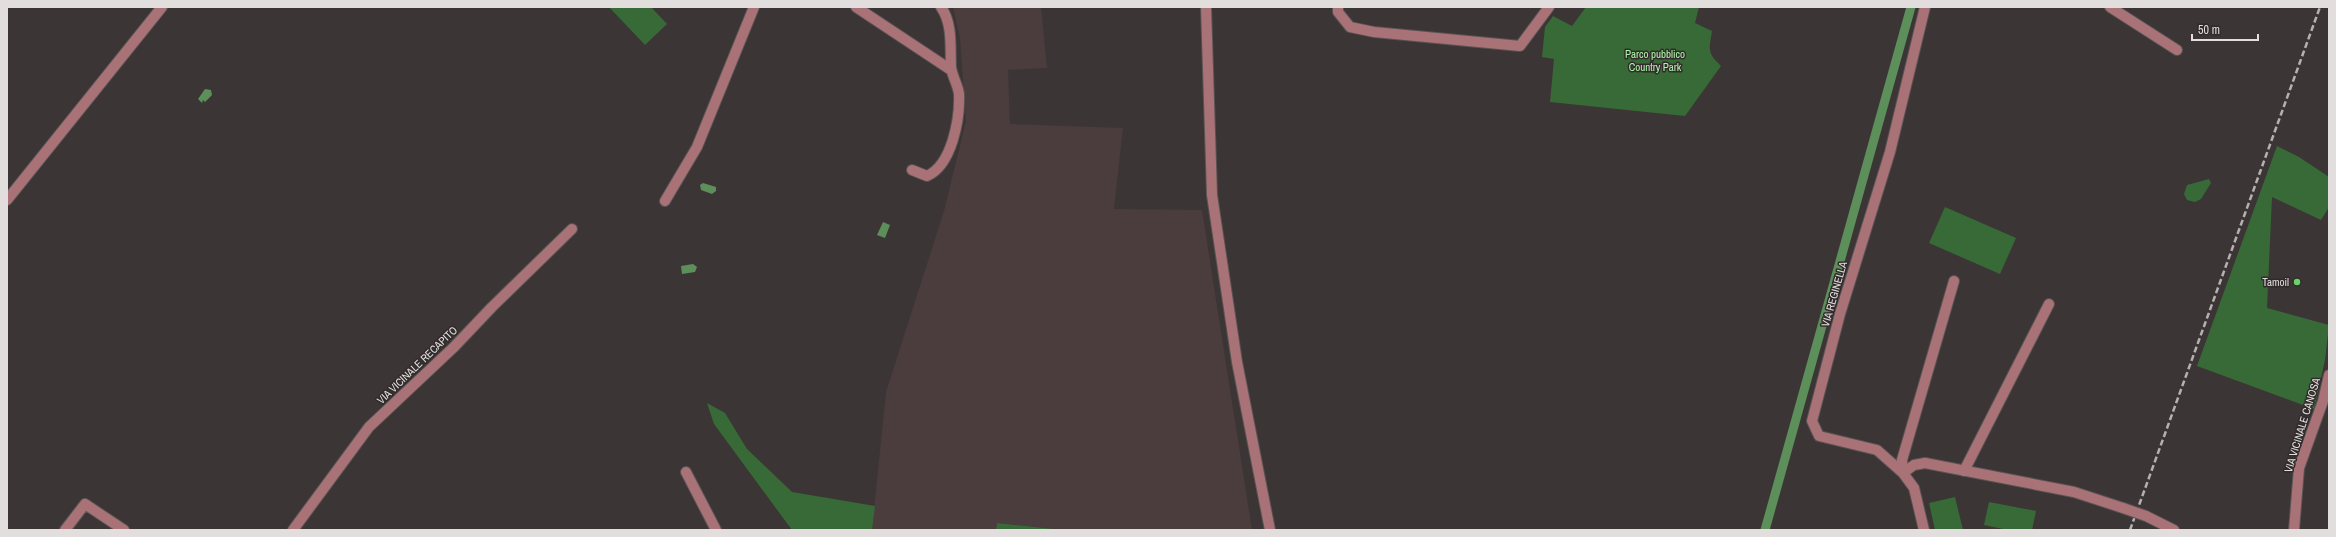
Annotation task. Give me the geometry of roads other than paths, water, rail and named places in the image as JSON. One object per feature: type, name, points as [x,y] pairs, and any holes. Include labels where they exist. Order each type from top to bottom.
[{"type":"street","points":[[7,200],[162,7]]},
{"type":"street","points":[[665,201],[697,147],[754,7]]},
{"type":"street","points":[[856,7],[951,70]]},
{"type":"street","points":[[912,170],[927,176],[936,172],[947,157],[953,140],[959,94],[951,70],[950,28],[941,7]]},
{"type":"street","points":[[1206,7],[1212,195],[1237,362],[1270,530]]},
{"type":"street","points":[[1338,7],[1338,12],[1350,27],[1374,32],[1520,46],[1549,7]]},
{"type":"street","name":"VIA REGINELLA","points":[[1924,530],[1914,488],[1904,473],[1877,450],[1819,436],[1812,421],[1840,314],[1890,152],[1925,7]]},
{"type":"street","points":[[2110,7],[2177,50]]},
{"type":"street","name":"VIA VICINALE RECAPITO","points":[[293,530],[370,427],[454,347],[492,307],[572,229]]},
{"type":"street","points":[[1904,473],[1902,460],[1954,281]]},
{"type":"street","points":[[1964,471],[2048,304]]},
{"type":"street","name":"VIA VICINALE CANOSA","points":[[2294,530],[2299,468],[2323,401],[2329,375]]},
{"type":"street","points":[[1904,473],[1914,464],[1925,463],[2074,492],[2146,516],[2174,530]]},
{"type":"street","points":[[686,472],[716,530]]},
{"type":"street","points":[[65,530],[85,504],[124,530]]},
{"type":"waterway","points":[[1765,530],[1911,7]]},
{"type":"railway","points":[[2130,530],[2320,7]]},
{"type":"place","name":"Tamoil","points":[[2297,282]]},
{"type":"park label","name":"Parco pubblico Country Park","points":[[1655,60]]}]
